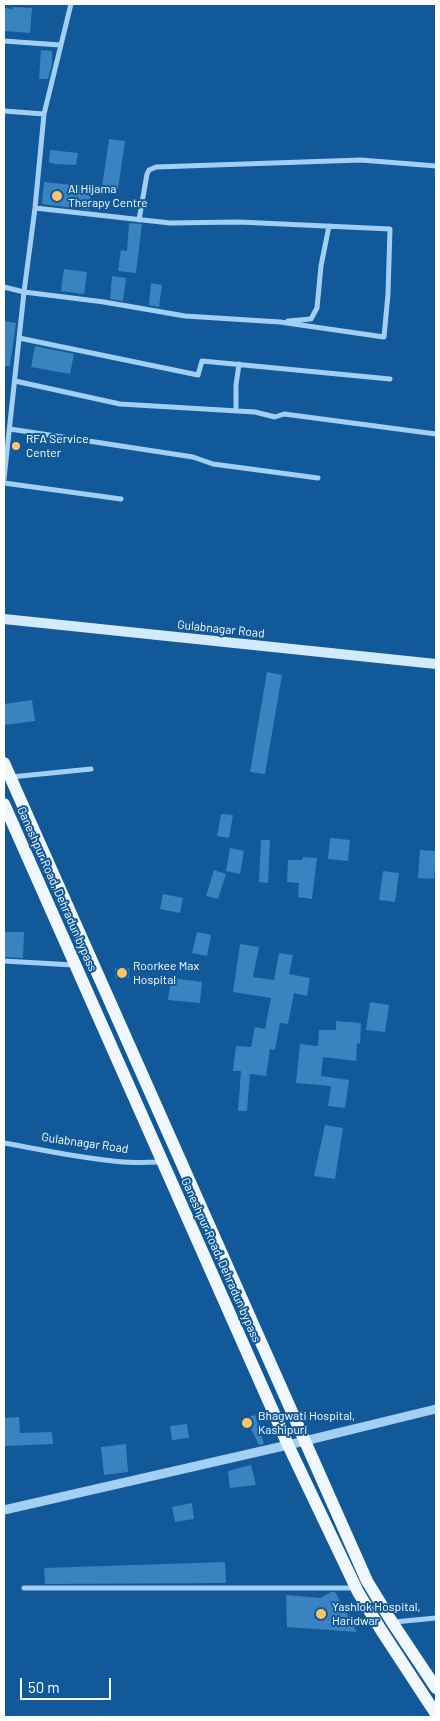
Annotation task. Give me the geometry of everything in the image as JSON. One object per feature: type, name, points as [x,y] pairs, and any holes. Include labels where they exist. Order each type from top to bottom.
[{"type":"main road","name":"Gulabnagar Road","points":[[4,619],[436,664]]},
{"type":"main road","points":[[4,762],[367,1581],[436,1688]]},
{"type":"main road","name":"Ganeshpur Road, Dehradun bypass","points":[[4,804],[288,1445],[356,1588],[436,1714]]},
{"type":"street","points":[[70,4],[44,114],[4,481],[121,499]]},
{"type":"street","points":[[4,41],[60,45]]},
{"type":"street","points":[[4,111],[44,114]]},
{"type":"street","points":[[139,220],[147,174],[149,170],[156,167],[361,160],[436,166]]},
{"type":"street","points":[[4,287],[24,292],[104,302],[193,317],[280,322],[384,337],[388,294],[390,229],[239,222],[170,224],[35,208]]},
{"type":"street","points":[[280,322],[311,318],[317,308],[321,266],[329,226]]},
{"type":"street","points":[[19,338],[198,375],[202,361],[390,379]]},
{"type":"street","points":[[236,411],[236,385],[239,364]]},
{"type":"street","points":[[15,381],[120,404],[255,412],[275,417],[284,414],[436,434]]},
{"type":"street","points":[[10,428],[193,457],[213,464],[318,478]]},
{"type":"street","points":[[10,777],[91,769]]},
{"type":"street","points":[[4,961],[76,965]]},
{"type":"street","name":"Gulabnagar Road","points":[[4,1143],[94,1159],[125,1162],[163,1162]]},
{"type":"street","points":[[4,1510],[436,1409]]},
{"type":"street","points":[[24,1588],[356,1588]]},
{"type":"street","points":[[392,1622],[436,1618]]},
{"type":"building","points":[[13,7],[32,8],[30,33],[4,31],[4,8],[13,9]]},
{"type":"building","points":[[41,50],[52,51],[52,63],[48,79],[39,79]]},
{"type":"building","points":[[109,139],[125,141],[118,189],[102,187]]},
{"type":"building","points":[[50,150],[78,153],[76,165],[49,162]]},
{"type":"building","points":[[44,182],[92,187],[89,210],[42,204]]},
{"type":"building","points":[[129,223],[142,224],[136,273],[118,271],[121,250],[127,251]]},
{"type":"building","points":[[64,269],[87,272],[84,294],[61,291]]},
{"type":"building","points":[[112,276],[126,278],[123,301],[110,299]]},
{"type":"building","points":[[151,283],[162,285],[159,307],[149,305]]},
{"type":"building","points":[[4,321],[16,323],[10,366],[4,366]]},
{"type":"building","points":[[35,346],[74,354],[70,374],[31,367]]},
{"type":"building","points":[[267,672],[282,675],[265,774],[250,772]]},
{"type":"building","points":[[32,700],[35,721],[4,725],[4,704]]},
{"type":"building","points":[[221,814],[233,815],[229,838],[217,836]]},
{"type":"building","points":[[330,838],[350,840],[348,861],[328,859]]},
{"type":"building","points":[[261,840],[270,840],[268,883],[259,882]]},
{"type":"building","points":[[230,848],[244,851],[240,874],[226,871]]},
{"type":"building","points":[[420,850],[436,851],[434,879],[418,878]]},
{"type":"building","points":[[303,857],[317,858],[312,899],[298,897],[299,883],[287,882],[288,860],[302,860]]},
{"type":"building","points":[[214,870],[226,874],[218,899],[206,896]]},
{"type":"building","points":[[383,871],[399,873],[395,902],[379,900]]},
{"type":"building","points":[[163,894],[183,898],[180,913],[160,909]]},
{"type":"building","points":[[4,932],[24,932],[23,958],[4,957]]},
{"type":"building","points":[[197,932],[211,935],[207,956],[192,953]]},
{"type":"building","points":[[240,944],[259,947],[253,977],[274,980],[279,953],[293,955],[289,974],[310,978],[307,996],[294,993],[288,1024],[280,1023],[275,1050],[270,1049],[266,1076],[250,1074],[247,1111],[238,1111],[241,1071],[233,1071],[236,1046],[251,1047],[255,1027],[265,1029],[271,998],[233,992]]},
{"type":"building","points":[[115,968],[129,968],[129,978],[115,978]]},
{"type":"building","points":[[171,978],[202,982],[200,1003],[168,1000]]},
{"type":"building","points":[[370,1002],[389,1005],[385,1032],[366,1030]]},
{"type":"building","points":[[336,1021],[361,1023],[360,1044],[357,1043],[356,1061],[323,1057],[321,1076],[349,1080],[345,1108],[328,1106],[331,1086],[296,1083],[300,1044],[318,1046],[319,1030],[336,1030]]},
{"type":"building","points":[[325,1125],[343,1128],[335,1179],[314,1176]]},
{"type":"building","points":[[255,1415],[264,1444],[259,1445],[250,1427],[243,1429],[240,1420]]},
{"type":"building","points":[[19,1417],[20,1433],[52,1432],[53,1444],[4,1446],[4,1418]]},
{"type":"building","points":[[187,1424],[189,1438],[172,1440],[170,1426]]},
{"type":"building","points":[[126,1444],[128,1472],[104,1475],[101,1447]]},
{"type":"building","points":[[251,1465],[256,1485],[230,1488],[228,1471]]},
{"type":"building","points":[[192,1503],[194,1519],[175,1522],[172,1507]]},
{"type":"building","points":[[225,1562],[226,1583],[45,1584],[44,1568]]},
{"type":"building","points":[[331,1592],[335,1592],[357,1632],[287,1627],[286,1595],[321,1598]]},
{"type":"place","name":"Al Hijama Therapy Centre","points":[[57,196]]},
{"type":"place","name":"RFA Service Center","points":[[16,446]]},
{"type":"place","name":"Roorkee Max Hospital","points":[[122,973]]},
{"type":"place","name":"Bhagwati Hospital, Kashipuri","points":[[247,1423]]},
{"type":"place","name":"Yashlok Hospital, Haridwar","points":[[321,1614]]}]
